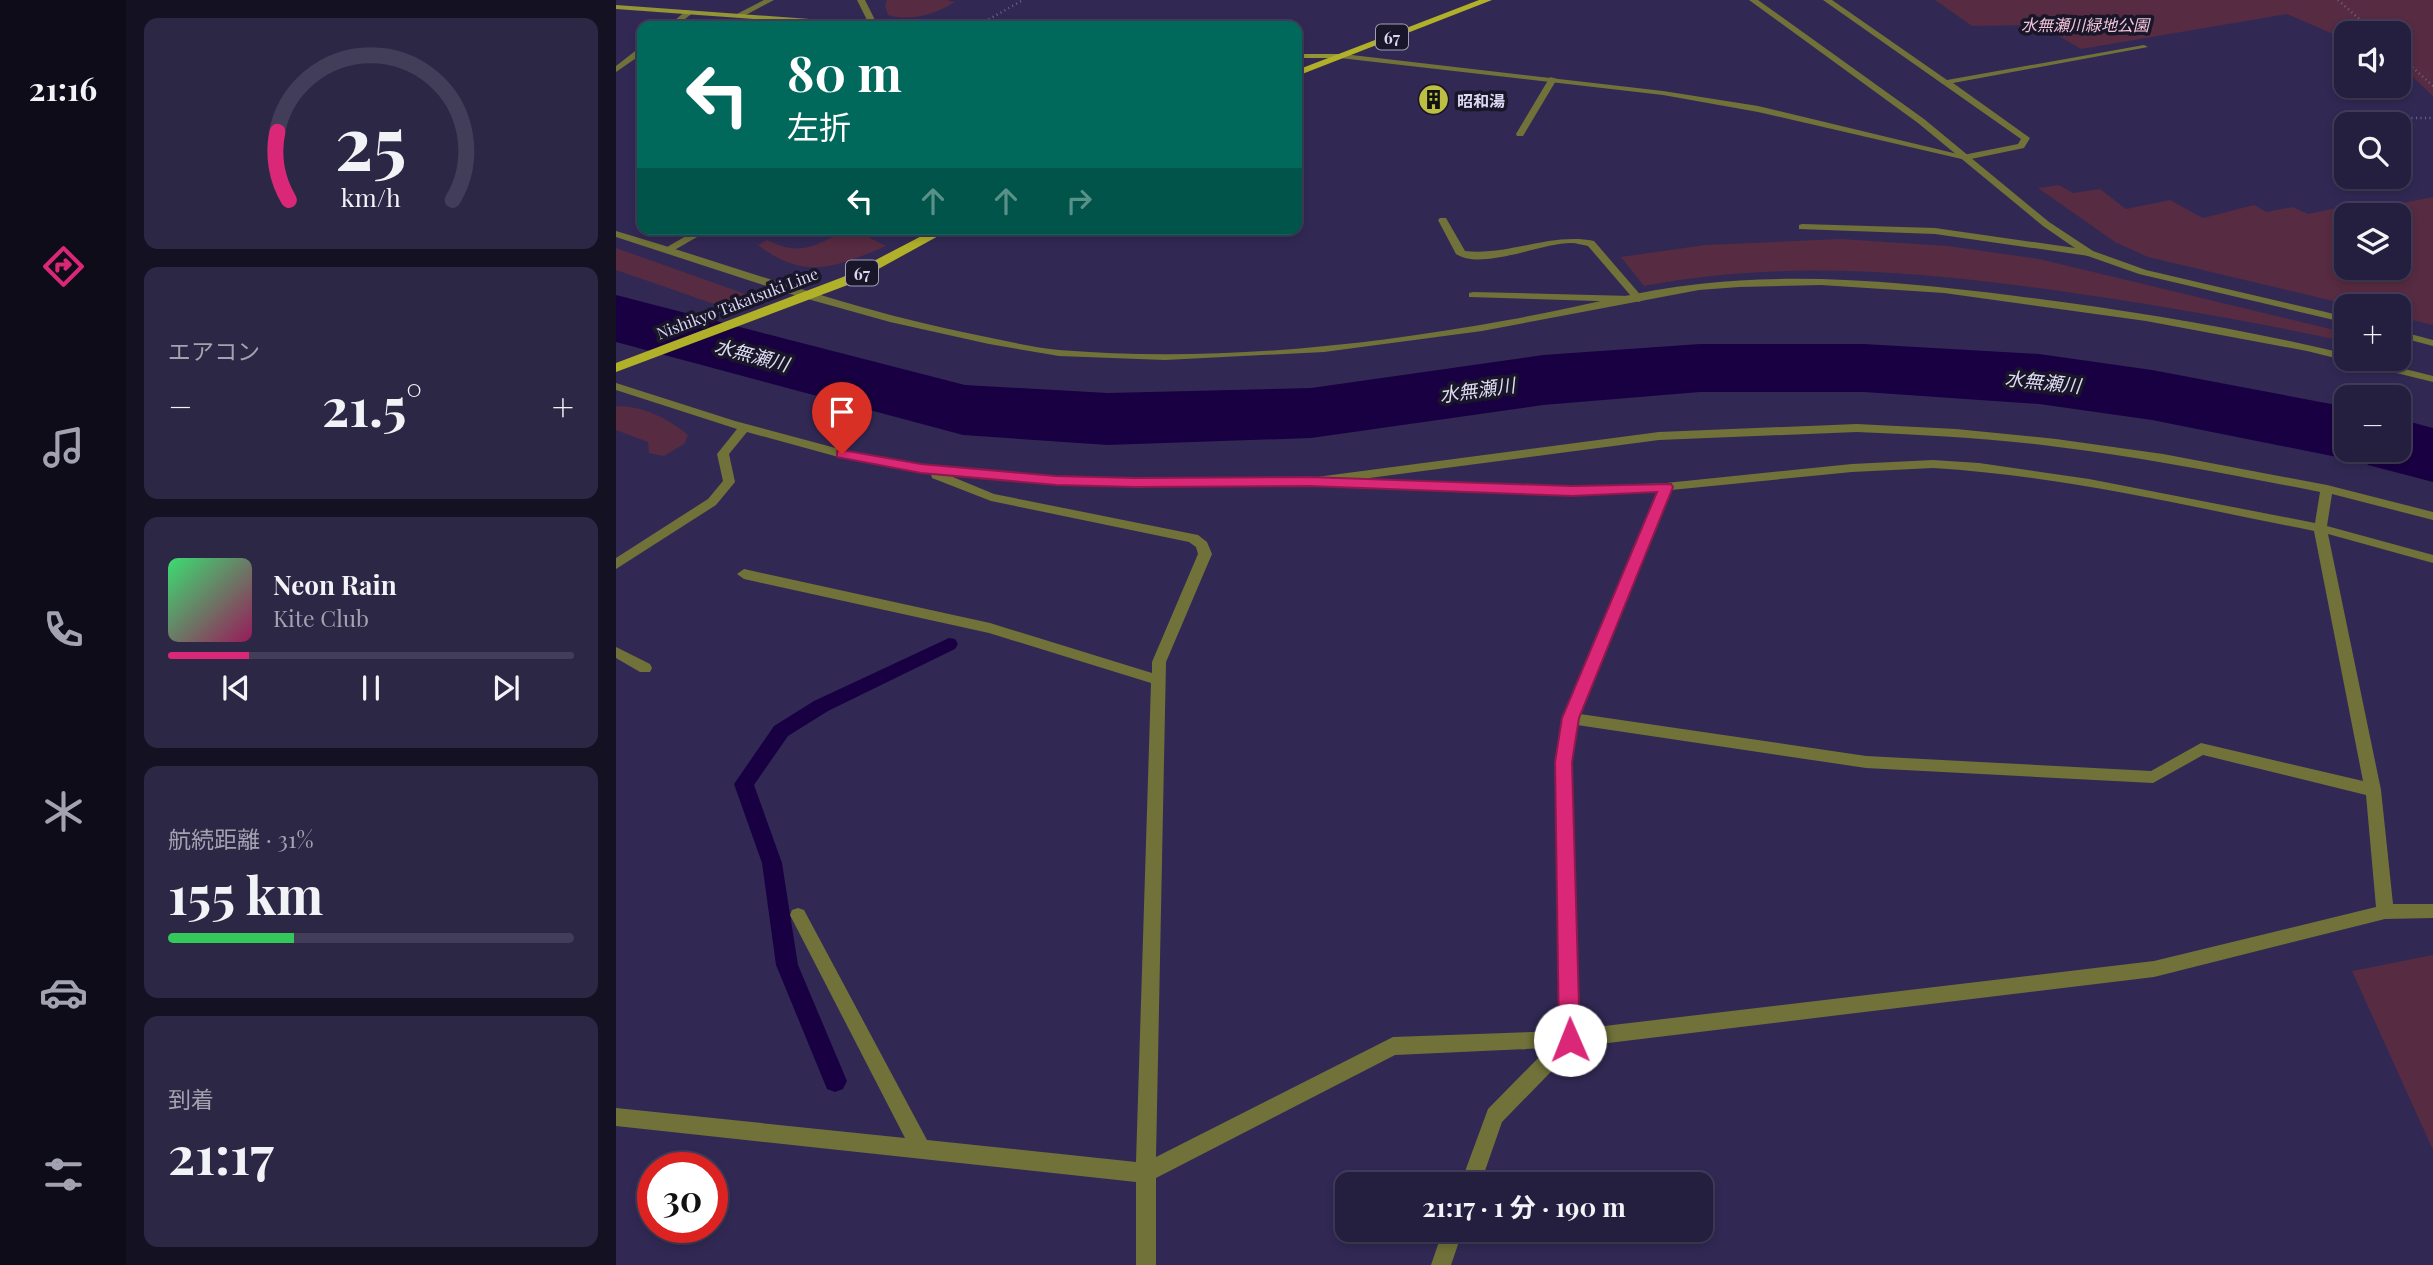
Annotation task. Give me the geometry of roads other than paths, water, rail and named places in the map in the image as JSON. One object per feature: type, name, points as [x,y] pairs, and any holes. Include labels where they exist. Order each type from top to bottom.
[{"type":"main road","name":"67","points":[[1302,71],[1487,0]]},
{"type":"main road","points":[[616,7],[811,21]]},
{"type":"main road","points":[[1302,56],[1343,57]]},
{"type":"main road","name":"Nishikyo Takatsuki Line","points":[[616,368],[863,273],[934,235]]},
{"type":"street","points":[[737,16],[770,0]]},
{"type":"street","points":[[861,0],[870,21]]},
{"type":"street","points":[[1753,0],[1921,121],[2046,224],[2089,253]]},
{"type":"street","points":[[1343,57],[1663,93],[1758,109],[1966,157],[2021,146],[2026,138],[1827,0]]},
{"type":"street","points":[[678,21],[690,12]]},
{"type":"street","points":[[1947,82],[2144,47]]},
{"type":"street","points":[[616,70],[637,54]]},
{"type":"street","points":[[1520,134],[1553,79]]},
{"type":"street","points":[[1443,220],[1461,254],[1482,256],[1570,240],[1591,243],[1639,299]]},
{"type":"street","points":[[1802,227],[1935,231],[2089,253],[2143,272],[2334,317]]},
{"type":"street","points":[[616,233],[846,309],[928,330],[1054,352],[1216,358],[1479,329],[1699,288],[1772,284],[1941,289],[2102,310],[2287,343],[2334,355]]},
{"type":"street","points":[[667,250],[695,235]]},
{"type":"street","points":[[1473,295],[1639,299]]},
{"type":"street","points":[[2411,337],[2433,343]]},
{"type":"street","points":[[2401,371],[2433,379]]},
{"type":"street","points":[[616,386],[842,454],[921,469],[1030,479],[1309,482],[1572,491],[1666,487],[1853,468],[1933,464],[1979,467],[2089,483],[2320,528],[2433,559]]},
{"type":"street","points":[[616,564],[712,502],[729,482],[723,454],[745,427]]},
{"type":"street","points":[[1309,482],[1659,436],[1749,430],[1857,428],[1956,433],[2163,458],[2327,489],[2433,516]]},
{"type":"street","points":[[921,469],[991,497],[1193,538],[1202,545],[1205,554],[1159,662],[1146,1265]]},
{"type":"street","points":[[1475,1172],[1495,1116],[1570,1040],[1563,762],[1571,718],[1666,487]]},
{"type":"street","points":[[2327,489],[2320,528],[2372,790],[2385,912]]},
{"type":"street","points":[[744,574],[990,628],[1158,680]]},
{"type":"street","points":[[616,652],[645,668]]},
{"type":"street","points":[[1571,718],[1866,762],[2154,777],[2201,749],[2372,790]]},
{"type":"street","points":[[616,1117],[1146,1173],[1393,1046],[1570,1040],[2154,969],[2385,912],[2433,911]]},
{"type":"street","points":[[798,915],[921,1149]]},
{"type":"street","points":[[1441,1265],[1449,1242]]},
{"type":"waterway","name":"水無瀬川","points":[[616,318],[963,410],[1108,419],[1311,413],[1543,380],[1700,368],[1864,368],[2039,379],[2152,395],[2334,430]]},
{"type":"waterway","name":"水無瀬川","points":[[2411,449],[2433,455]]},
{"type":"waterway","points":[[835,1081],[787,965],[772,863],[744,784],[781,731],[821,706],[949,644]]},
{"type":"place","name":"昭和湯","points":[[1434,100]]},
{"type":"park label","name":"水無瀬川緑地公園","points":[[2085,24]]}]
